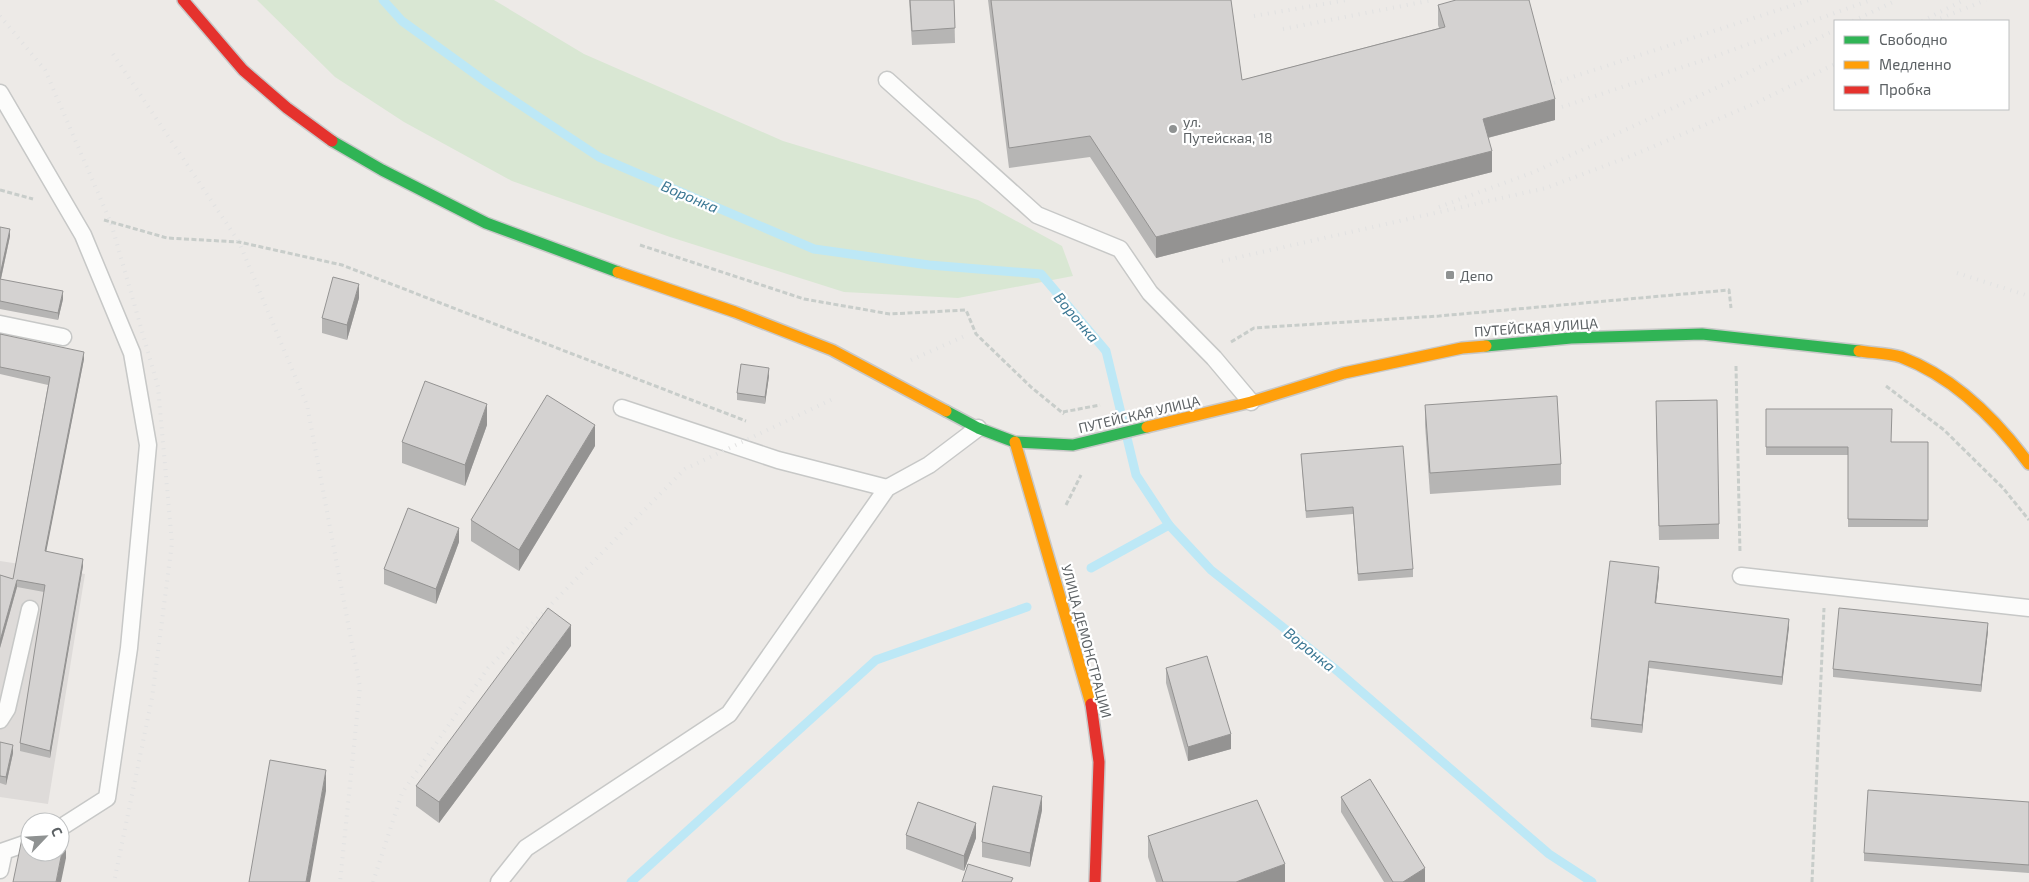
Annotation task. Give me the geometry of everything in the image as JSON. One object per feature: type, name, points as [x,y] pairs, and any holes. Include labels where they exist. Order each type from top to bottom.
[{"type":"street","name":"ПУТЕЙСКАЯ УЛИЦА","points":[[183,0],[243,70],[287,108],[331,140],[382,170],[486,222],[583,260],[735,312],[832,350],[978,428],[1015,442],[1074,445],[1251,402],[1344,373],[1462,348],[1571,338],[1702,334],[1835,347],[1900,357],[1957,386],[2013,442],[2029,464]]},
{"type":"street","name":"УЛИЦА ДЕМОНСТРАЦИИ","points":[[1015,442],[1092,708],[1099,762],[1095,882]]},
{"type":"lane","points":[[887,80],[1037,214],[1120,249],[1150,293],[1214,358],[1251,402]]},
{"type":"lane","points":[[0,93],[82,234],[132,353],[148,445],[129,648],[107,798],[70,822]]},
{"type":"lane","points":[[0,324],[63,337]]},
{"type":"lane","points":[[622,408],[778,460],[887,488]]},
{"type":"lane","points":[[499,882],[526,848],[729,714],[887,488],[929,465],[978,428]]},
{"type":"lane","points":[[1740,576],[2029,608]]},
{"type":"lane","points":[[0,720],[7,709],[30,609]]},
{"type":"lane","points":[[0,870],[4,851],[20,845]]},
{"type":"path","points":[[0,190],[67,207],[111,223],[167,238],[239,242],[342,265],[749,422]]},
{"type":"path","points":[[633,243],[804,299],[890,314],[966,310],[976,334],[1031,387],[1063,412]]},
{"type":"path","points":[[1736,358],[1740,576]]},
{"type":"path","points":[[1883,383],[1944,430],[2003,488],[2029,520]]},
{"type":"path","points":[[1812,881],[1825,585]]},
{"type":"shaded area","points":[[0,561],[85,574],[48,804],[0,797]]},
{"type":"green space","points":[[257,0],[494,0],[584,54],[783,141],[978,200],[1062,246],[1073,276],[958,298],[844,292],[670,237],[512,181],[404,122],[335,77]]},
{"type":"building","points":[[910,0],[954,0],[955,28],[912,31]]},
{"type":"building","name":"ул. Путейская, 18","points":[[991,0],[1231,0],[1242,80],[1445,27],[1438,5],[1456,0],[1529,0],[1555,99],[1483,119],[1492,151],[1156,237],[1090,136],[1009,148]]},
{"type":"building","points":[[0,227],[10,229],[0,275]]},
{"type":"building","points":[[333,277],[359,284],[347,325],[322,318]]},
{"type":"building","points":[[0,279],[63,291],[58,313],[0,301]]},
{"type":"building","points":[[0,334],[84,352],[45,551],[83,559],[50,751],[20,743],[45,585],[17,580],[0,641],[0,575],[13,579],[50,377],[0,367]]},
{"type":"building","points":[[741,364],[769,368],[765,397],[737,393]]},
{"type":"building","points":[[425,381],[487,404],[465,465],[402,442]]},
{"type":"building","points":[[547,395],[595,425],[519,550],[471,520]]},
{"type":"building","points":[[1557,396],[1561,464],[1430,473],[1425,405]]},
{"type":"building","points":[[1717,400],[1719,524],[1659,526],[1656,401]]},
{"type":"building","points":[[1766,409],[1892,409],[1891,442],[1928,442],[1928,520],[1848,519],[1848,447],[1766,447]]},
{"type":"building","points":[[1403,446],[1413,569],[1358,574],[1353,507],[1306,511],[1301,454]]},
{"type":"building","points":[[408,508],[459,528],[436,589],[384,569]]},
{"type":"building","points":[[1610,561],[1659,567],[1655,603],[1789,619],[1782,677],[1649,661],[1642,725],[1591,719]]},
{"type":"building","points":[[548,608],[571,625],[439,802],[416,786]]},
{"type":"building","points":[[1839,608],[1988,623],[1981,685],[1833,669]]},
{"type":"building","points":[[1207,656],[1231,734],[1188,747],[1166,668]]},
{"type":"building","points":[[0,742],[13,745],[6,777],[0,776]]},
{"type":"building","points":[[270,760],[326,770],[306,882],[249,882]]},
{"type":"building","points":[[1370,779],[1425,868],[1403,882],[1393,882],[1341,797]]},
{"type":"building","points":[[993,786],[1042,796],[1030,853],[982,842]]},
{"type":"building","points":[[1868,790],[2029,802],[2029,865],[1864,853]]},
{"type":"building","points":[[1257,800],[1285,864],[1236,882],[1163,882],[1148,836]]},
{"type":"building","points":[[918,802],[976,823],[964,856],[906,835]]},
{"type":"building","points":[[20,848],[20,862],[60,862],[56,882],[13,882]]},
{"type":"building","points":[[968,864],[1013,878],[1011,882],[962,882]]},
{"type":"waterway","name":"Воронка","points":[[383,0],[402,21],[489,84],[599,157],[814,249],[929,265],[1041,274],[1106,351],[1136,475],[1169,525],[1211,570],[1334,668],[1549,854],[1592,882]]},
{"type":"waterway","points":[[1091,568],[1169,525]]},
{"type":"waterway","points":[[631,882],[876,660],[1027,607]]},
{"type":"railway","points":[[1254,16],[1347,0]]},
{"type":"railway","points":[[1283,29],[1433,0]]},
{"type":"railway","points":[[1554,83],[1809,0]]},
{"type":"railway","points":[[1562,107],[1710,58],[1871,0]]},
{"type":"railway","points":[[1855,20],[1897,0]]},
{"type":"railway","points":[[1924,20],[1964,0]]},
{"type":"railway","points":[[1936,20],[1986,0]]},
{"type":"railway","points":[[0,16],[45,70],[111,223],[158,387],[172,543],[152,698],[114,882]]},
{"type":"railway","points":[[1439,207],[1534,172],[1729,82],[1834,30]]},
{"type":"railway","points":[[113,54],[239,242],[307,405],[360,687],[340,882]]},
{"type":"railway","points":[[1222,261],[1546,188],[1631,156],[1756,103],[1834,64]]},
{"type":"railway","points":[[1957,273],[2029,296]]},
{"type":"railway","points":[[911,360],[965,336]]},
{"type":"railway","points":[[373,882],[402,793],[488,668],[685,469],[835,398]]},
{"type":"traffic: fast","points":[[332,141],[382,170],[486,223],[618,272]]},
{"type":"traffic: fast","points":[[1486,346],[1571,338],[1702,334],[1859,351]]},
{"type":"traffic: fast","points":[[946,411],[978,428],[1015,442],[1073,445],[1147,427]]},
{"type":"traffic: slow","points":[[618,272],[735,312],[832,350],[946,411]]},
{"type":"traffic: slow","points":[[1147,427],[1251,402],[1344,373],[1462,348],[1486,346]]},
{"type":"traffic: slow","points":[[1859,351],[1901,357],[1939,376],[1972,401],[1988,416],[2003,431],[2029,464]]},
{"type":"traffic: slow","points":[[1015,442],[1091,704]]},
{"type":"traffic: jam","points":[[183,0],[243,70],[287,108],[332,141]]},
{"type":"traffic: jam","points":[[1091,704],[1099,762],[1095,882]]},
{"type":"place","name":"ул. Путейская, 18","points":[[1173,129]]},
{"type":"place","name":"Депо","points":[[1450,275]]}]
